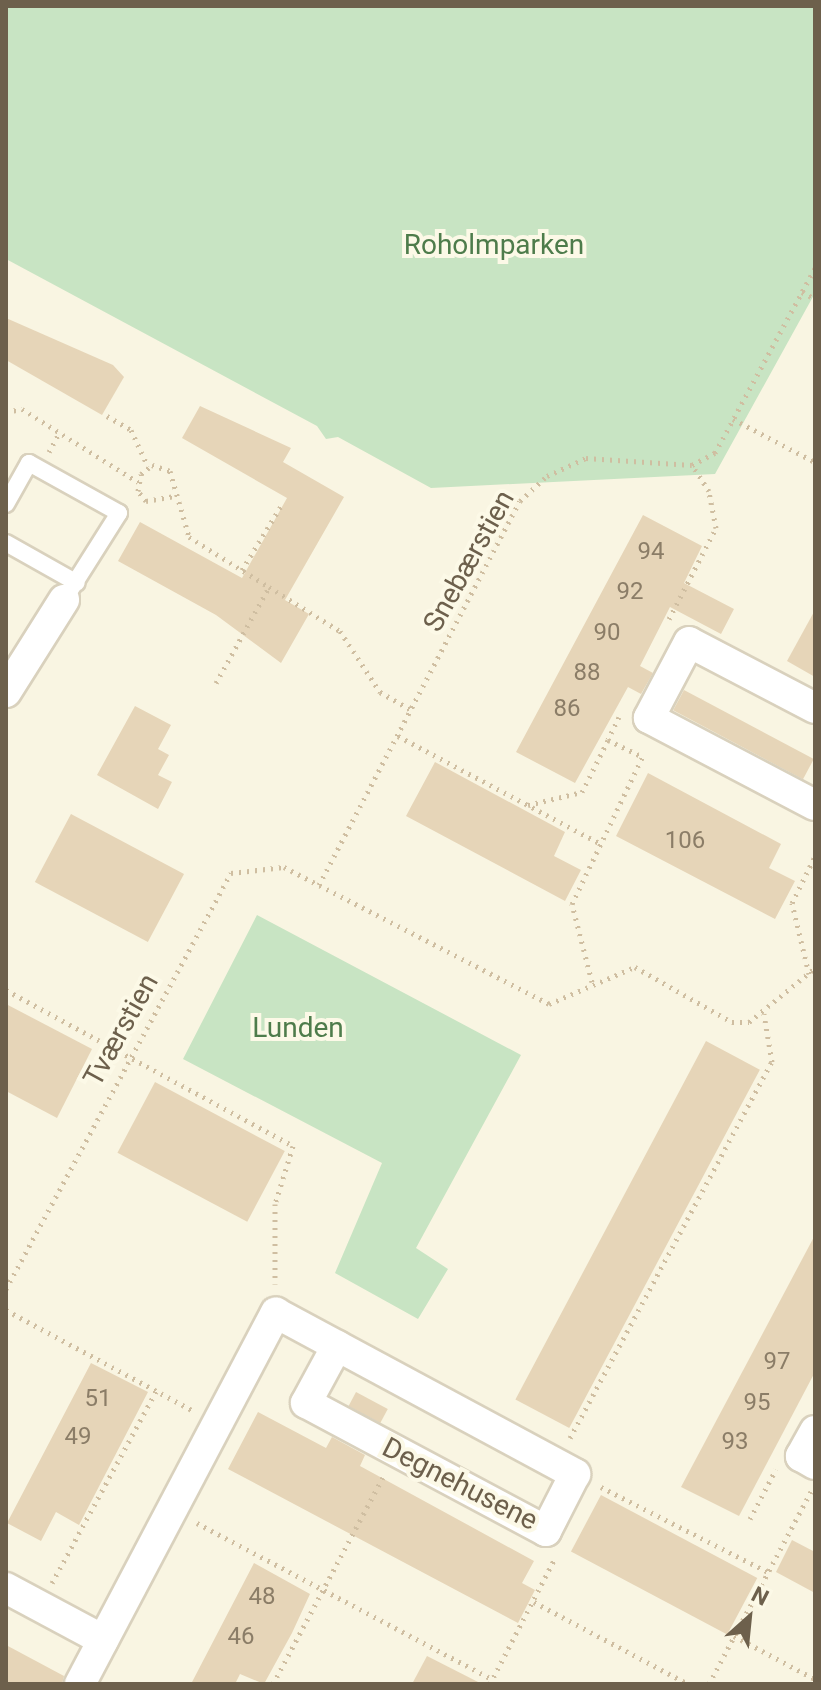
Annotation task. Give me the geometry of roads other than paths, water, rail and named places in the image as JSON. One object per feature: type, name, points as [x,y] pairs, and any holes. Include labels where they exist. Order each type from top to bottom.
[{"type":"street","points":[[6,692],[71,592]]},
{"type":"street","points":[[815,708],[689,642],[649,718],[815,805]]},
{"type":"street","points":[[80,1684],[276,1313],[337,1346]]},
{"type":"street","name":"Degnehusene","points":[[337,1346],[565,1469],[546,1531],[306,1403],[337,1346]]},
{"type":"street","points":[[815,1431],[801,1456],[815,1464]]},
{"type":"street","points":[[6,1588],[103,1640]]},
{"type":"lane","points":[[6,504],[29,463],[117,512],[71,592],[6,543]]},
{"type":"park label","name":"Roholmparken","points":[[494,245]]},
{"type":"park label","name":"Lunden","points":[[298,1028]]}]
